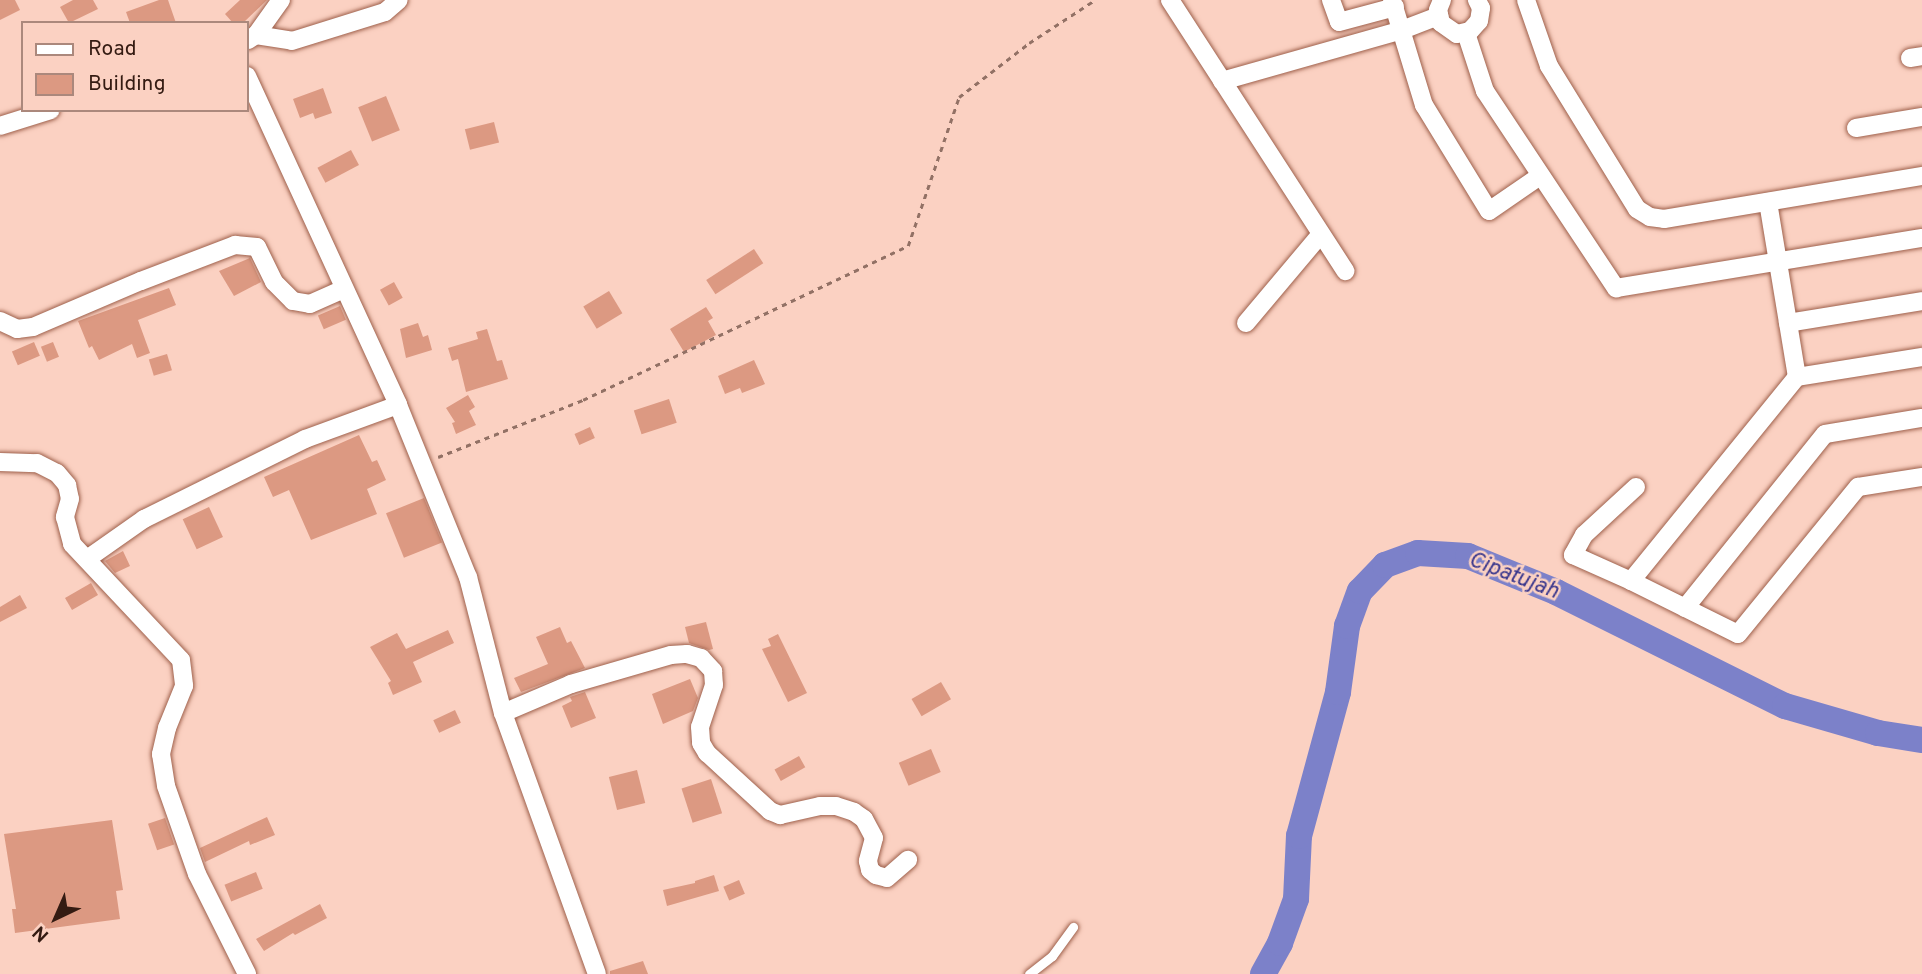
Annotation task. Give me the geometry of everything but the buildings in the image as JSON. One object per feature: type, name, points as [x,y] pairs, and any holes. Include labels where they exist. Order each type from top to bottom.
[{"type":"street","points":[[252,38],[281,0]]},
{"type":"street","points":[[252,38],[292,41],[385,12],[399,0]]},
{"type":"street","points":[[1170,0],[1345,271]]},
{"type":"street","points":[[1331,0],[1339,22],[1394,4],[1424,104],[1489,211],[1540,176]]},
{"type":"street","points":[[1526,0],[1549,66],[1637,209],[1650,217],[1664,219],[1922,177]]},
{"type":"street","points":[[1222,81],[1402,30],[1440,8],[1451,32],[1466,33],[1479,21],[1483,2]]},
{"type":"street","points":[[1466,33],[1485,91],[1616,288],[1922,238]]},
{"type":"street","points":[[248,78],[398,405],[468,577],[503,713],[597,974]]},
{"type":"street","points":[[0,127],[45,112]]},
{"type":"street","points":[[1856,128],[1922,117]]},
{"type":"street","points":[[1768,202],[1797,377]]},
{"type":"street","points":[[1246,323],[1321,234]]},
{"type":"street","points":[[0,321],[17,329],[33,327],[235,245],[257,247],[274,282],[293,301],[310,304],[344,289]]},
{"type":"street","points":[[1788,323],[1922,301]]},
{"type":"street","points":[[1631,582],[1797,377],[1922,357]]},
{"type":"street","points":[[87,559],[145,519],[305,439],[398,405]]},
{"type":"street","points":[[1685,608],[1825,434],[1922,418]]},
{"type":"street","points":[[0,462],[37,463],[57,473],[67,485],[70,499],[65,517],[66,531],[72,544],[181,660],[184,686],[167,728],[161,754],[166,786],[197,874],[247,974]]},
{"type":"street","points":[[1636,487],[1584,535],[1573,555],[1738,634],[1858,487],[1922,477]]},
{"type":"street","points":[[503,713],[571,684],[671,654],[687,654],[701,658],[713,671],[714,685],[700,727],[702,743],[707,753],[770,811],[780,815],[820,806],[836,806],[854,812],[864,819],[874,838],[868,861],[870,870],[876,875],[887,878],[908,860]]},
{"type":"lane","points":[[1028,974],[1052,956],[1073,927]]},
{"type":"path","points":[[423,463],[583,400],[908,246],[959,97],[1029,43],[1095,0]]},
{"type":"waterway","name":"Cipatujah","points":[[1263,974],[1280,943],[1296,899],[1299,836],[1338,692],[1347,626],[1360,591],[1385,565],[1418,553],[1468,556],[1556,592],[1785,706],[1878,733],[1922,740]]}]
